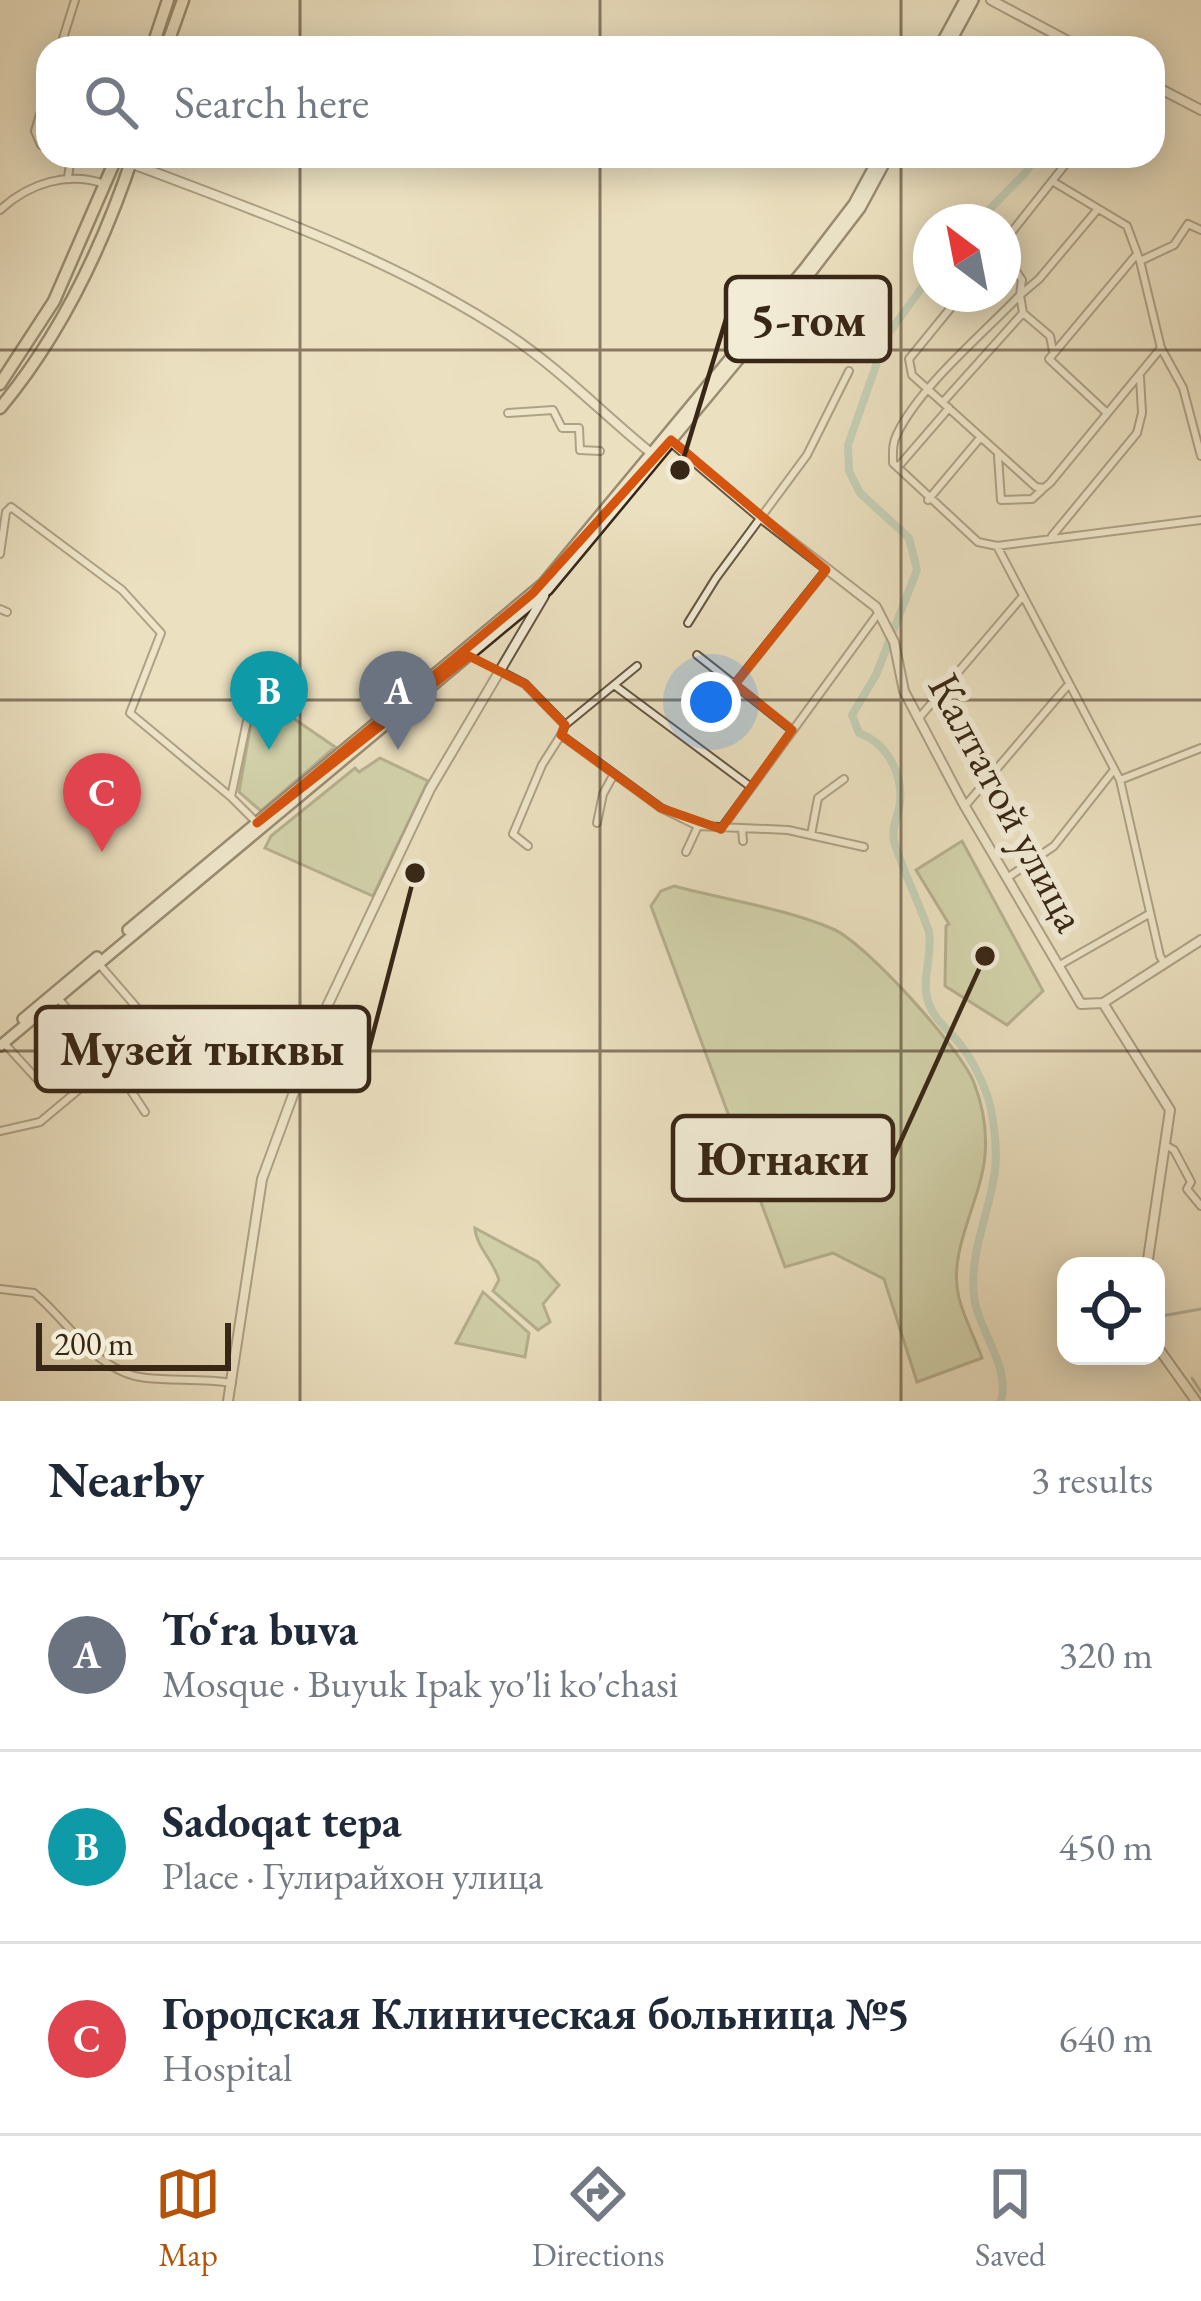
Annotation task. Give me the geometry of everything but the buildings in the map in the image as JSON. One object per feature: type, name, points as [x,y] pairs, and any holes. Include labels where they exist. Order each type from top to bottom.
[{"type":"main road","points":[[156,36],[168,0]]},
{"type":"main road","points":[[170,36],[183,0]]},
{"type":"main road","points":[[950,36],[969,0]]},
{"type":"main road","points":[[0,384],[47,314],[110,168]]},
{"type":"main road","points":[[0,408],[66,312],[128,168]]},
{"type":"main road","points":[[1,1042],[548,590],[817,252],[876,168]]},
{"type":"main road","points":[[1,1042],[533,593],[654,456]]},
{"type":"street","points":[[64,36],[75,0]]},
{"type":"street","points":[[991,0],[1058,36]]},
{"type":"street","points":[[1165,91],[1201,110]]},
{"type":"street","points":[[68,177],[69,168]]},
{"type":"street","points":[[153,168],[432,287],[530,350],[654,456]]},
{"type":"street","points":[[1021,224],[1063,168]]},
{"type":"street","points":[[0,210],[20,194],[68,177],[100,182]]},
{"type":"street","points":[[1052,182],[1127,226],[1161,348],[1183,388],[1201,456]]},
{"type":"street","points":[[1021,294],[1096,210]]},
{"type":"street","points":[[1053,354],[1139,258],[1174,245],[1187,224],[1201,229]]},
{"type":"street","points":[[1021,301],[1023,313],[1050,336],[1051,363],[1107,413]]},
{"type":"street","points":[[947,312],[909,359],[912,375],[1036,487],[1044,488]]},
{"type":"street","points":[[1004,312],[930,389],[892,445],[893,463],[928,500],[978,542],[997,546],[1201,520]]},
{"type":"street","points":[[898,467],[1023,313]]},
{"type":"street","points":[[998,452],[1000,500],[1031,499],[1161,348]]},
{"type":"street","points":[[688,623],[807,455],[849,371]]},
{"type":"street","points":[[1049,539],[1137,433],[1142,413],[1140,373]]},
{"type":"street","points":[[508,413],[556,411],[562,428],[579,428],[580,450],[600,451]]},
{"type":"street","points":[[928,500],[981,437]]},
{"type":"street","name":"Калтатой улица","points":[[668,438],[876,607],[894,642],[904,692],[1006,878],[1081,1004],[1103,1003]]},
{"type":"street","points":[[0,554],[6,512],[11,507],[122,590],[161,633],[130,713],[259,826]]},
{"type":"street","points":[[997,546],[1120,780],[1164,963]]},
{"type":"street","points":[[735,685],[826,570]]},
{"type":"street","points":[[228,1401],[260,1189],[320,1019],[419,810],[548,590]]},
{"type":"street","points":[[919,718],[1023,596]]},
{"type":"street","points":[[722,829],[878,615]]},
{"type":"street","points":[[698,655],[792,730]]},
{"type":"street","points":[[528,846],[513,834],[565,725],[638,666]]},
{"type":"street","points":[[500,671],[525,684],[565,725]]},
{"type":"street","points":[[231,797],[247,721],[266,679]]},
{"type":"street","points":[[965,806],[1069,683]]},
{"type":"street","points":[[614,685],[751,787]]},
{"type":"street","points":[[561,735],[661,808],[698,826],[811,835],[864,848]]},
{"type":"street","points":[[1120,780],[1201,748]]},
{"type":"street","points":[[1006,878],[1054,846],[1114,770]]},
{"type":"street","points":[[597,823],[603,794],[614,775]]},
{"type":"street","points":[[811,835],[818,798],[844,779]]},
{"type":"street","points":[[686,852],[698,826]]},
{"type":"street","points":[[742,829],[743,841]]},
{"type":"street","points":[[1058,966],[1150,914]]},
{"type":"street","points":[[1148,1257],[1170,1106],[1103,1003],[1201,940]]},
{"type":"street","points":[[0,1131],[40,1122],[157,1031],[98,964]]},
{"type":"street","points":[[58,998],[112,1062],[145,1112]]},
{"type":"street","points":[[1,1042],[36,1078],[89,1035]]},
{"type":"street","points":[[1166,1146],[1174,1150],[1191,1182],[1187,1189],[1201,1207]]},
{"type":"street","points":[[0,1289],[34,1292],[86,1346],[125,1373],[232,1383]]},
{"type":"street","points":[[1165,1358],[1196,1401]]},
{"type":"highlighted area","points":[[671,440],[826,570],[735,684],[792,730],[721,829],[661,808],[561,735],[565,725],[525,684],[469,656],[257,823],[533,593]]},
{"type":"green space","points":[[261,696],[335,747],[261,811],[239,792],[252,717]]},
{"type":"green space","points":[[380,758],[428,781],[373,896],[265,848],[271,836],[355,768],[359,772]]},
{"type":"green space","points":[[962,841],[1043,991],[1007,1025],[945,986],[949,924],[916,870]]},
{"type":"green space","points":[[674,886],[833,929],[889,975],[966,1067],[980,1101],[985,1146],[957,1262],[957,1280],[961,1306],[982,1358],[917,1382],[884,1279],[833,1253],[785,1267],[651,906],[661,891]]},
{"type":"green space","points":[[475,1228],[538,1262],[559,1285],[543,1304],[550,1322],[538,1330],[493,1291],[499,1280]]},
{"type":"green space","points":[[483,1292],[529,1333],[525,1357],[456,1343]]},
{"type":"waterway","points":[[995,204],[1028,168]]},
{"type":"waterway","points":[[913,300],[886,337],[848,445],[849,471],[860,493],[909,538],[917,570],[876,675],[852,715],[859,733],[885,752],[899,781],[893,836],[929,932],[929,1004],[968,1055],[990,1107],[995,1170],[973,1280],[977,1309],[1002,1375],[1001,1401]]},
{"type":"waterway","points":[[1165,1315],[1201,1309]]},
{"type":"waterway","points":[[1192,1378],[1201,1392]]},
{"type":"place","name":"5-гом","points":[[680,470]]},
{"type":"place","name":"Sadoqat tepa","points":[[269,750]]},
{"type":"place","name":"To‘ra buva","points":[[398,750]]},
{"type":"place","name":"Городская Клиническая больница №5","points":[[102,852]]},
{"type":"place","name":"Музей тыквы","points":[[415,873]]},
{"type":"place","name":"Югнаки","points":[[985,956]]}]
